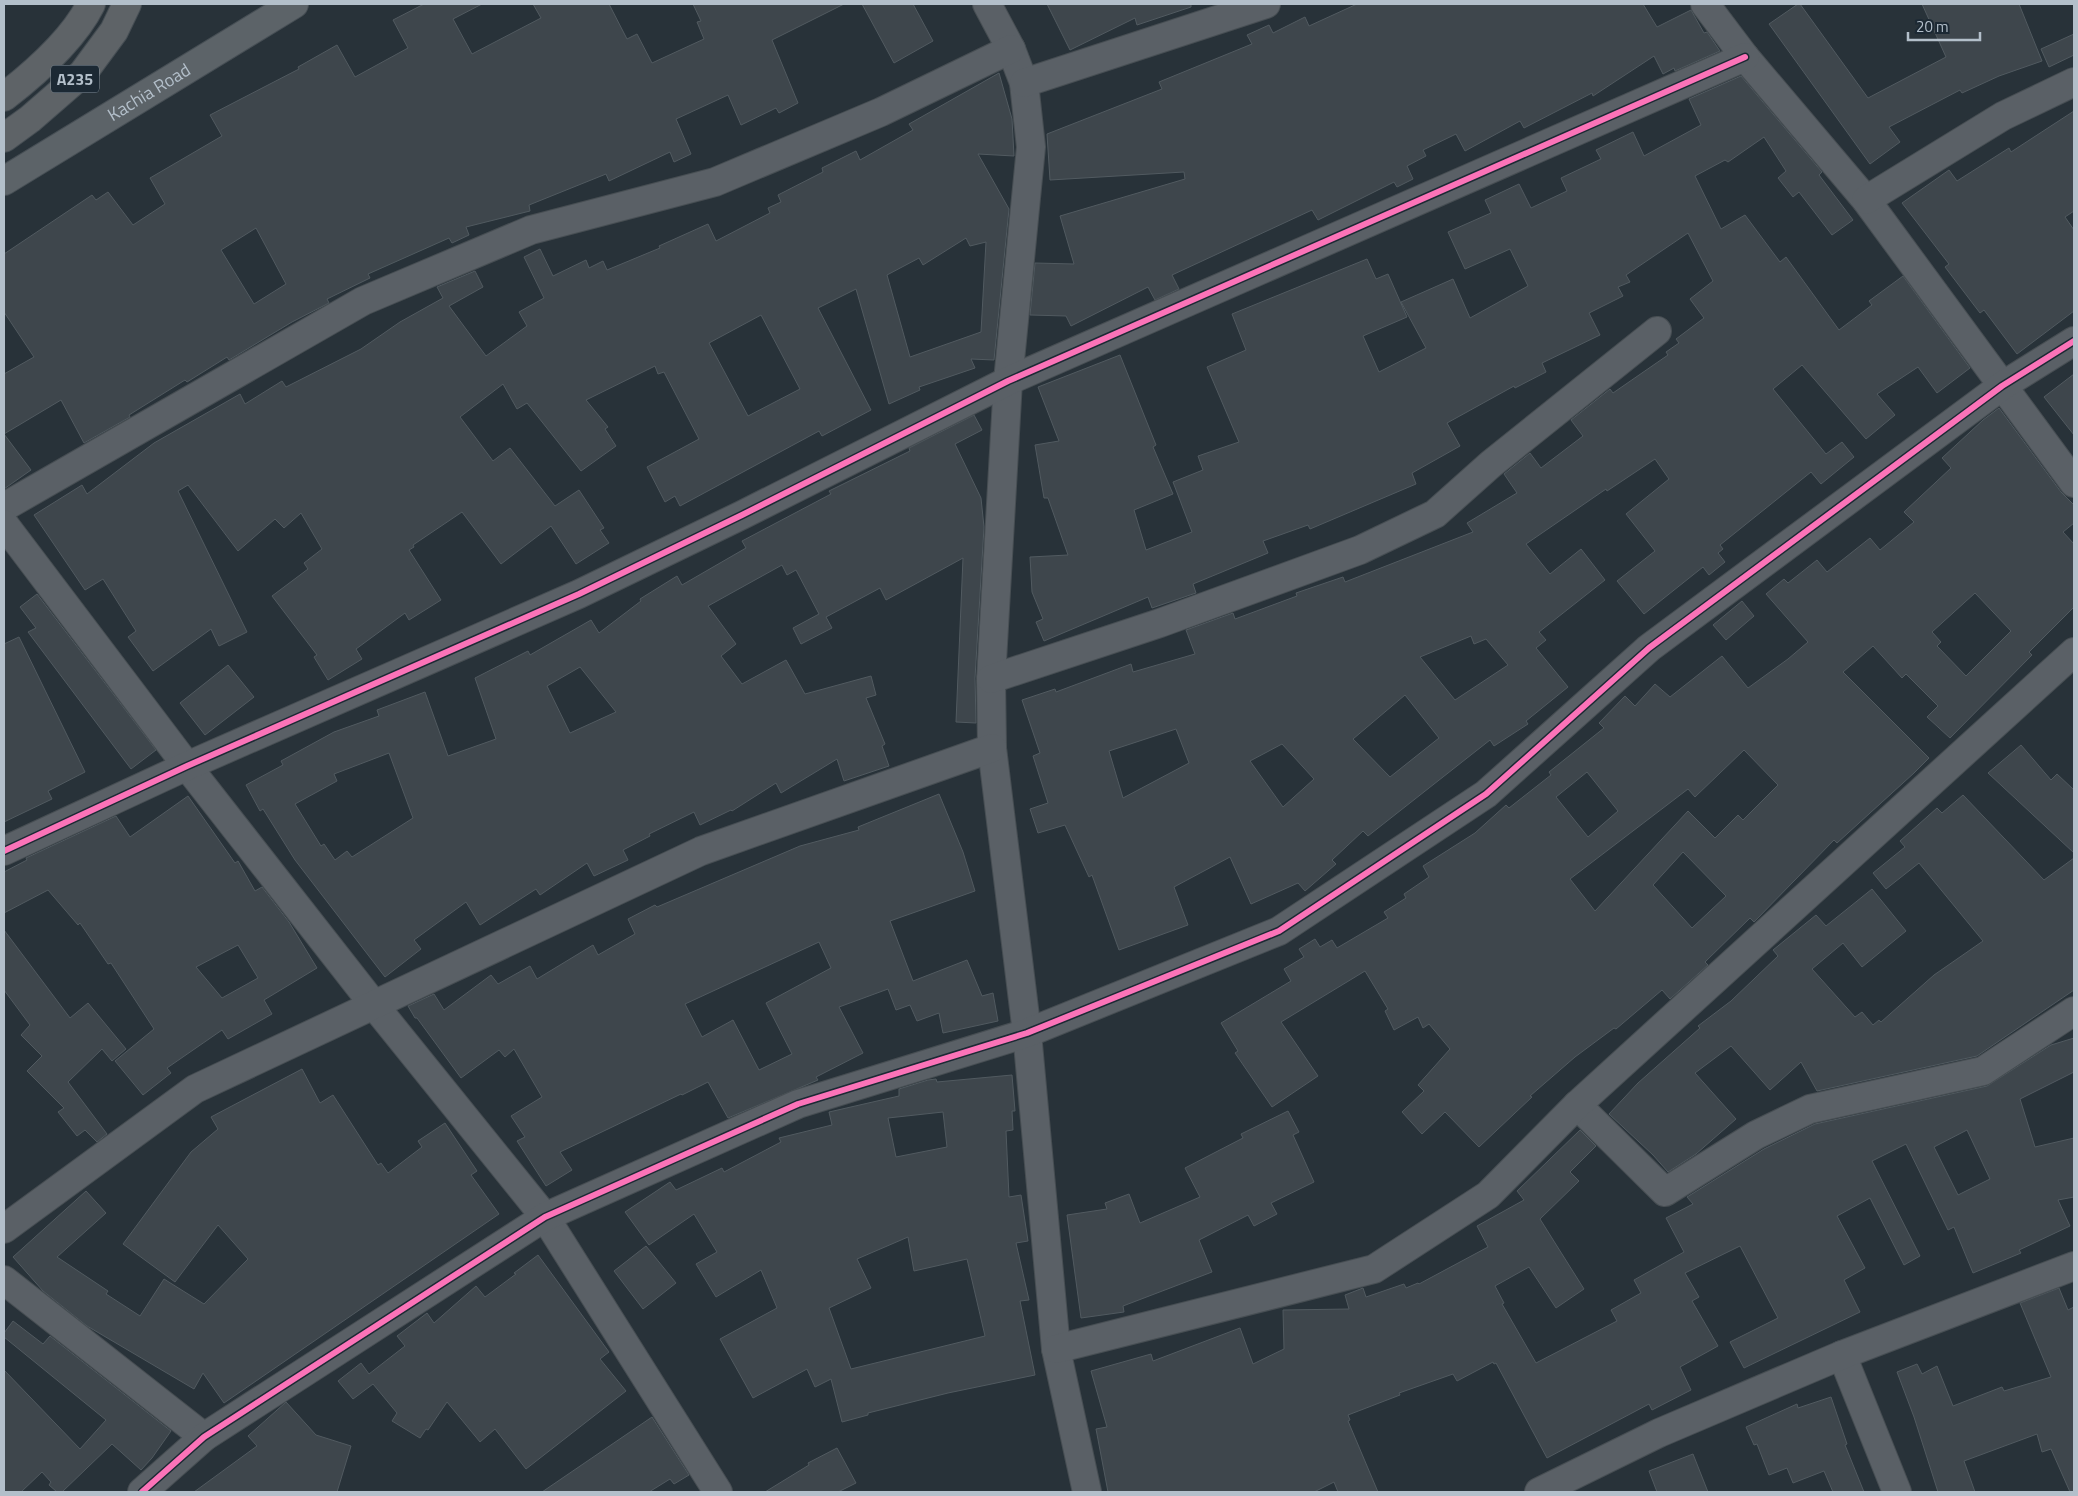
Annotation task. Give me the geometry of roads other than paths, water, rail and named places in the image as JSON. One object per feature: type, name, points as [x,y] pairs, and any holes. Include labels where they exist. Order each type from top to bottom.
[{"type":"highway","name":"A235","points":[[4,97],[55,52],[85,16],[91,4]]},
{"type":"highway","name":"A235","points":[[4,138],[30,120],[83,73],[114,31],[127,4]]},
{"type":"main road","name":"Kachia Road","points":[[4,181],[294,4]]},
{"type":"street","points":[[987,4],[1011,49],[1024,83],[1031,147],[1008,381],[991,680],[992,748],[1026,1033],[1056,1349],[1087,1492]]},
{"type":"street","points":[[1024,83],[1266,4]]},
{"type":"street","points":[[1705,4],[1746,58],[1866,200],[2074,483]]},
{"type":"street","points":[[4,507],[363,301],[531,230],[715,182],[881,112],[1011,49]]},
{"type":"street","points":[[4,851],[187,766],[579,594],[742,516],[1008,381],[1746,58]]},
{"type":"street","points":[[1866,200],[2003,116],[2074,82]]},
{"type":"street","points":[[991,680],[1160,623],[1360,550],[1435,514],[1491,464],[1657,331]]},
{"type":"street","points":[[142,1492],[204,1437],[545,1217],[798,1104],[1026,1033],[1280,931],[1486,794],[1649,648],[2002,386],[2074,340]]},
{"type":"street","points":[[4,524],[187,766],[374,1005],[545,1217],[718,1492]]},
{"type":"street","points":[[1056,1349],[1374,1269],[1488,1195],[1577,1105],[2074,652]]},
{"type":"street","points":[[4,1229],[195,1089],[702,851],[992,748]]},
{"type":"street","points":[[1577,1105],[1665,1192],[1756,1135],[1810,1109],[1983,1070],[2074,1011]]},
{"type":"street","points":[[1539,1492],[1659,1433],[1842,1355],[2074,1266]]},
{"type":"street","points":[[4,1280],[204,1437]]},
{"type":"street","points":[[1842,1355],[1897,1492]]}]
